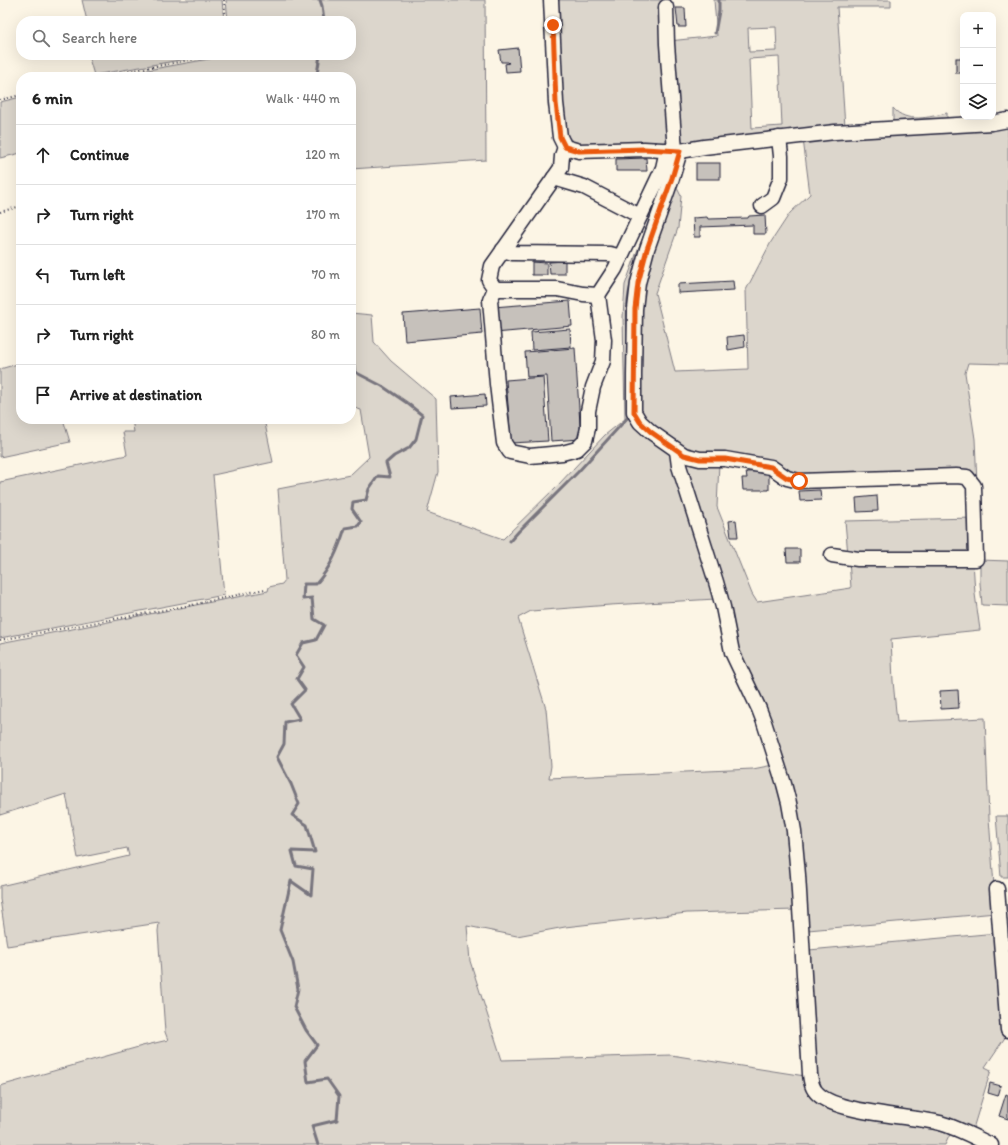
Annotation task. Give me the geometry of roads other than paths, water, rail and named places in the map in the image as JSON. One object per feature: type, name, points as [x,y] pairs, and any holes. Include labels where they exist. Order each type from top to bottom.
[{"type":"street","points":[[495,289],[489,280],[492,266],[561,168],[562,156],[565,147],[560,137],[556,103],[551,0]]},
{"type":"street","points":[[666,6],[674,151],[672,178],[647,249],[638,283],[635,309],[634,412],[640,422],[651,432],[684,455],[700,459],[725,459],[771,467],[787,478],[799,481],[956,476],[967,477],[974,486],[976,559],[858,559],[832,555]]},
{"type":"street","points":[[565,147],[579,151],[644,149],[674,151],[835,132],[1008,120]]},
{"type":"street","points":[[762,206],[773,198],[781,178],[779,138]]},
{"type":"street","points":[[495,289],[490,300],[497,384],[504,443],[510,452],[530,456],[562,453],[577,449],[585,441],[588,428],[588,411],[593,387],[603,361],[604,340],[598,295],[615,269],[663,168],[674,151]]},
{"type":"street","points":[[554,178],[584,187],[640,216]]},
{"type":"street","points":[[503,250],[513,253],[610,254],[621,256]]},
{"type":"street","points":[[495,289],[557,289],[598,295]]},
{"type":"street","points":[[677,451],[679,466],[723,607],[732,652],[764,722],[789,803],[794,831],[798,875],[810,1074],[813,1088],[822,1097],[838,1104],[868,1111],[944,1124],[991,1145]]},
{"type":"street","points":[[997,889],[1008,1030]]},
{"type":"waterway","points":[[320,0],[323,16]]},
{"type":"waterway","points":[[715,33],[719,11],[719,0]]},
{"type":"waterway","points":[[317,72],[319,60]]},
{"type":"waterway","points":[[628,337],[627,316],[632,281]]},
{"type":"waterway","points":[[318,1145],[312,1126],[337,1120],[339,1096],[327,1079],[308,1082],[305,1061],[317,1045],[306,1030],[294,1007],[298,989],[293,962],[280,930],[291,881],[311,895],[313,869],[296,866],[292,851],[315,852],[307,825],[292,815],[299,804],[291,784],[277,757],[284,744],[285,722],[300,719],[291,704],[305,690],[297,679],[304,667],[296,655],[303,643],[316,640],[324,625],[314,619],[312,598],[303,599],[304,584],[316,584],[334,558],[345,528],[358,526],[361,522],[352,509],[353,502],[366,500],[369,489],[378,476],[390,477],[386,463],[394,456],[409,448],[416,439],[422,415],[382,386],[356,373]]},
{"type":"waterway","points":[[510,541],[578,472],[630,415]]}]
